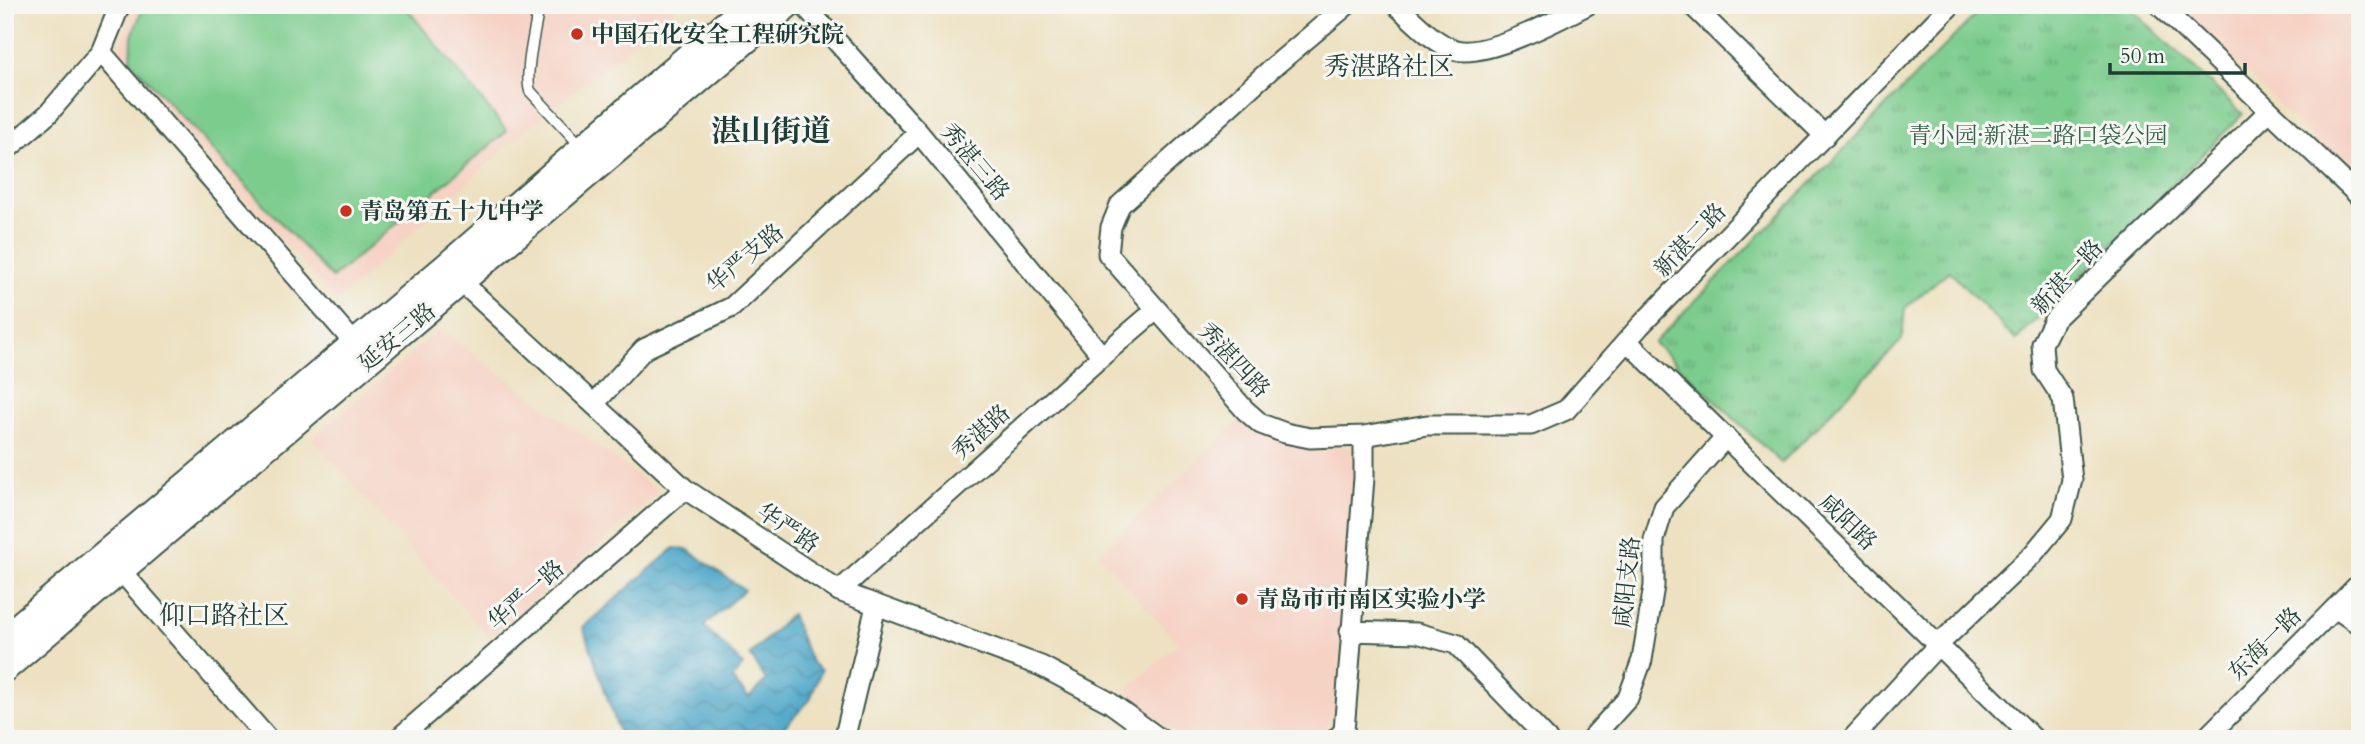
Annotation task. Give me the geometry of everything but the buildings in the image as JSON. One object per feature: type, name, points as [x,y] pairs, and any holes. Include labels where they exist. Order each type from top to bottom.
[{"type":"main road","name":"延安三路","points":[[5,668],[113,562],[355,344],[454,275],[584,149],[748,5]]},
{"type":"main road","name":"延安三路","points":[[5,638],[113,562],[454,275],[787,5]]},
{"type":"street","points":[[5,151],[48,114],[101,52],[120,5]]},
{"type":"street","name":"秀湛三路","points":[[804,5],[919,133],[1102,356]]},
{"type":"street","name":"秀湛四路","points":[[1347,5],[1271,69],[1120,205],[1111,227],[1108,254],[1245,410],[1261,424],[1284,433],[1310,438],[1364,436],[1427,425]]},
{"type":"street","points":[[1396,5],[1427,32],[1457,50],[1482,48],[1518,38],[1587,5]]},
{"type":"street","points":[[1692,5],[1825,136]]},
{"type":"street","name":"新湛二路","points":[[1427,425],[1531,425],[1566,410],[1627,341],[1951,5]]},
{"type":"street","points":[[2159,5],[2360,197]]},
{"type":"street","points":[[101,52],[355,344]]},
{"type":"street","name":"新湛一路","points":[[1852,739],[1938,645],[2033,554],[2062,519],[2072,480],[2063,399],[2044,370],[2042,344],[2054,320],[2269,111]]},
{"type":"street","name":"华严支路","points":[[594,404],[644,349],[732,307],[919,133]]},
{"type":"street","name":"华严路","points":[[454,275],[685,489],[839,591],[1041,666],[1109,702],[1160,739]]},
{"type":"street","name":"秀湛路","points":[[839,591],[1156,310]]},
{"type":"street","name":"咸阳路","points":[[1627,341],[2034,739]]},
{"type":"street","points":[[1336,739],[1344,732],[1364,478],[1364,436]]},
{"type":"street","name":"咸阳支路","points":[[1591,739],[1628,698],[1643,660],[1654,586],[1654,540],[1664,507],[1726,437]]},
{"type":"street","name":"华严一路","points":[[398,739],[685,489]]},
{"type":"street","points":[[113,562],[268,739]]},
{"type":"street","name":"东海一路","points":[[2206,739],[2360,583]]},
{"type":"street","points":[[842,739],[845,736],[876,606]]},
{"type":"street","points":[[2335,608],[2360,625]]},
{"type":"street","points":[[1350,631],[1417,633],[1456,644],[1547,739]]},
{"type":"lane","points":[[539,5],[529,68],[530,92],[584,149]]},
{"type":"shaded area","name":"青岛第五十九中学","points":[[135,5],[680,5],[523,132],[337,302],[117,56]]},
{"type":"shaded area","points":[[2176,5],[2360,5],[2360,184]]},
{"type":"shaded area","points":[[440,329],[660,492],[490,639],[312,438]]},
{"type":"shaded area","name":"青岛市市南区实验小学","points":[[1243,418],[1305,446],[1351,447],[1358,471],[1335,710],[1328,725],[1314,739],[1183,739],[1125,692],[1178,643],[1098,554]]},
{"type":"green space","name":"青岛第五十九中学","points":[[144,5],[404,5],[507,131],[332,278],[131,62],[132,36]]},
{"type":"green space","name":"青小园·新湛二路口袋公园","points":[[1985,5],[2127,5],[2243,114],[2016,340],[1949,271],[1905,308],[1902,340],[1781,463],[1654,343]]},
{"type":"water","points":[[674,548],[687,549],[744,590],[704,626],[743,665],[732,679],[749,698],[766,680],[750,655],[791,614],[811,662],[821,670],[810,700],[773,739],[611,739],[619,732],[583,627]]},
{"type":"place","name":"中国石化安全工程研究院","points":[[577,34]]},
{"type":"place","name":"青岛第五十九中学","points":[[346,211]]},
{"type":"place","name":"青岛市市南区实验小学","points":[[1242,599]]},
{"type":"district","name":"秀湛路社区","points":[[1389,66]]},
{"type":"district","name":"湛山街道","points":[[771,131]]},
{"type":"district","name":"仰口路社区","points":[[224,615]]}]
